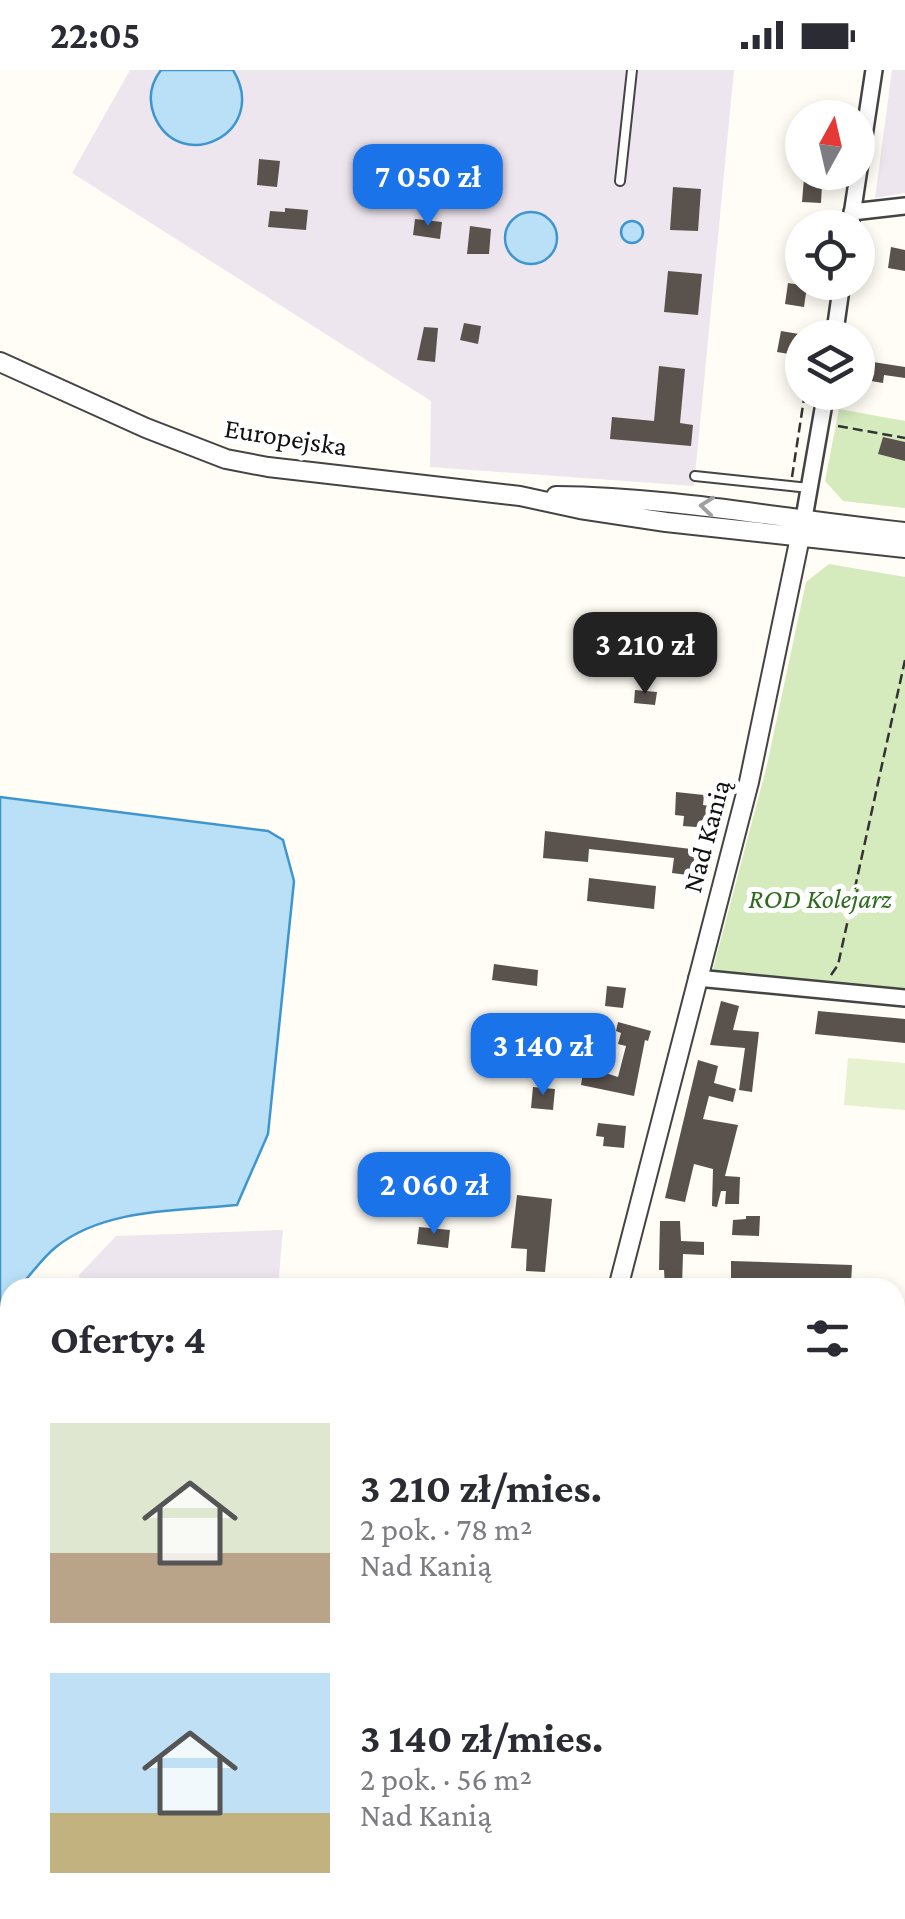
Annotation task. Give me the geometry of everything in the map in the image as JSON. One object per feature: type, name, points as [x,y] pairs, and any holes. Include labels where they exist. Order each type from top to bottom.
[{"type":"street","points":[[853,210],[874,70]]},
{"type":"street","points":[[875,214],[905,206]]},
{"type":"street","name":"Europejska","points":[[0,362],[146,428],[226,459],[520,496],[580,509],[800,538],[905,548]]},
{"type":"street","name":"Nad Kanią","points":[[621,1278],[749,782],[823,410]]},
{"type":"street","name":"Europejska","points":[[520,496],[619,497],[905,532]]},
{"type":"street","points":[[696,978],[905,998]]},
{"type":"lane","points":[[620,181],[632,70]]},
{"type":"lane","points":[[695,476],[809,488]]},
{"type":"path","points":[[791,486],[802,410]]},
{"type":"path","points":[[821,423],[905,438]]},
{"type":"path","points":[[820,978],[832,974],[838,965],[905,660]]},
{"type":"shaded area","points":[[130,70],[734,70],[694,486],[430,467],[431,401],[72,173]]},
{"type":"shaded area","points":[[892,70],[905,70],[905,193],[875,198]]},
{"type":"shaded area","points":[[283,1230],[279,1278],[79,1278],[116,1236]]},
{"type":"green space","points":[[839,410],[905,421],[905,508],[843,501],[825,481]]},
{"type":"green space","name":"ROD Kolejarz","points":[[829,564],[905,577],[905,990],[712,973],[767,765],[806,582]]},
{"type":"green space","points":[[848,1058],[905,1063],[905,1110],[844,1105]]},
{"type":"water","points":[[161,70],[233,70],[242,93],[240,112],[231,128],[200,145],[182,143],[166,133],[151,103],[153,86]]},
{"type":"water","points":[[531,212],[549,220],[557,238],[549,256],[531,264],[513,256],[505,238],[513,220]]},
{"type":"water","points":[[628,221],[636,221],[643,232],[636,243],[628,243],[621,236],[621,228]]},
{"type":"water","points":[[0,797],[268,831],[283,840],[294,881],[268,1134],[237,1205],[143,1214],[96,1225],[51,1251],[27,1278],[0,1278]]},
{"type":"building","points":[[259,159],[280,161],[277,187],[257,185]]},
{"type":"building","points":[[673,187],[701,189],[698,231],[670,230]]},
{"type":"building","points":[[803,190],[822,190],[821,203],[802,202]]},
{"type":"building","points":[[285,208],[308,210],[306,230],[268,227],[270,211],[285,212]]},
{"type":"building","points":[[415,219],[442,222],[440,239],[413,235]]},
{"type":"building","points":[[470,226],[491,229],[489,254],[467,254]]},
{"type":"building","points":[[891,247],[905,250],[905,271],[888,268]]},
{"type":"building","points":[[668,271],[702,274],[698,315],[664,312]]},
{"type":"building","points":[[786,300],[805,300],[804,307],[785,304]]},
{"type":"building","points":[[464,323],[481,326],[478,344],[460,340]]},
{"type":"building","points":[[424,327],[438,328],[435,362],[417,360]]},
{"type":"building","points":[[781,331],[785,332],[785,353],[777,352]]},
{"type":"building","points":[[875,362],[905,367],[905,378],[884,375],[883,383],[875,382]]},
{"type":"building","points":[[659,366],[685,369],[680,423],[693,425],[691,446],[610,439],[612,417],[654,421]]},
{"type":"building","points":[[883,437],[905,442],[905,461],[878,454]]},
{"type":"building","points":[[635,690],[657,692],[655,705],[634,703]]},
{"type":"building","points":[[676,792],[704,795],[703,805],[710,806],[708,828],[683,826],[684,816],[675,815]]},
{"type":"building","points":[[545,831],[699,850],[695,876],[672,873],[674,858],[589,849],[588,862],[543,858]]},
{"type":"building","points":[[589,878],[656,886],[654,909],[587,901]]},
{"type":"building","points":[[494,964],[538,970],[537,986],[492,980]]},
{"type":"building","points":[[607,986],[626,988],[623,1008],[605,1006]]},
{"type":"building","points":[[721,1001],[739,1006],[733,1030],[759,1032],[752,1092],[739,1090],[745,1048],[710,1045]]},
{"type":"building","points":[[818,1011],[905,1019],[905,1043],[815,1034]]},
{"type":"building","points":[[618,1022],[651,1031],[648,1041],[645,1040],[634,1096],[581,1085],[584,1066],[618,1077],[626,1046],[618,1044]]},
{"type":"building","points":[[698,1060],[718,1066],[714,1083],[736,1089],[733,1102],[709,1096],[703,1119],[738,1125],[725,1176],[740,1177],[739,1204],[725,1204],[726,1191],[721,1191],[717,1207],[712,1206],[713,1169],[694,1164],[685,1202],[665,1198]]},
{"type":"building","points":[[533,1087],[555,1089],[553,1110],[531,1108]]},
{"type":"building","points":[[598,1123],[626,1126],[624,1148],[603,1146],[604,1137],[596,1136]]},
{"type":"building","points":[[477,1158],[506,1159],[504,1176],[476,1171]]},
{"type":"building","points":[[517,1195],[552,1199],[545,1272],[526,1271],[527,1249],[511,1248]]},
{"type":"building","points":[[760,1216],[759,1236],[732,1235],[733,1220]]},
{"type":"building","points":[[660,1221],[680,1221],[681,1241],[704,1242],[704,1255],[683,1254],[682,1278],[664,1278],[664,1270],[659,1270]]},
{"type":"building","points":[[419,1227],[450,1230],[448,1248],[417,1244]]},
{"type":"building","points":[[731,1261],[852,1265],[851,1278],[731,1278]]}]
